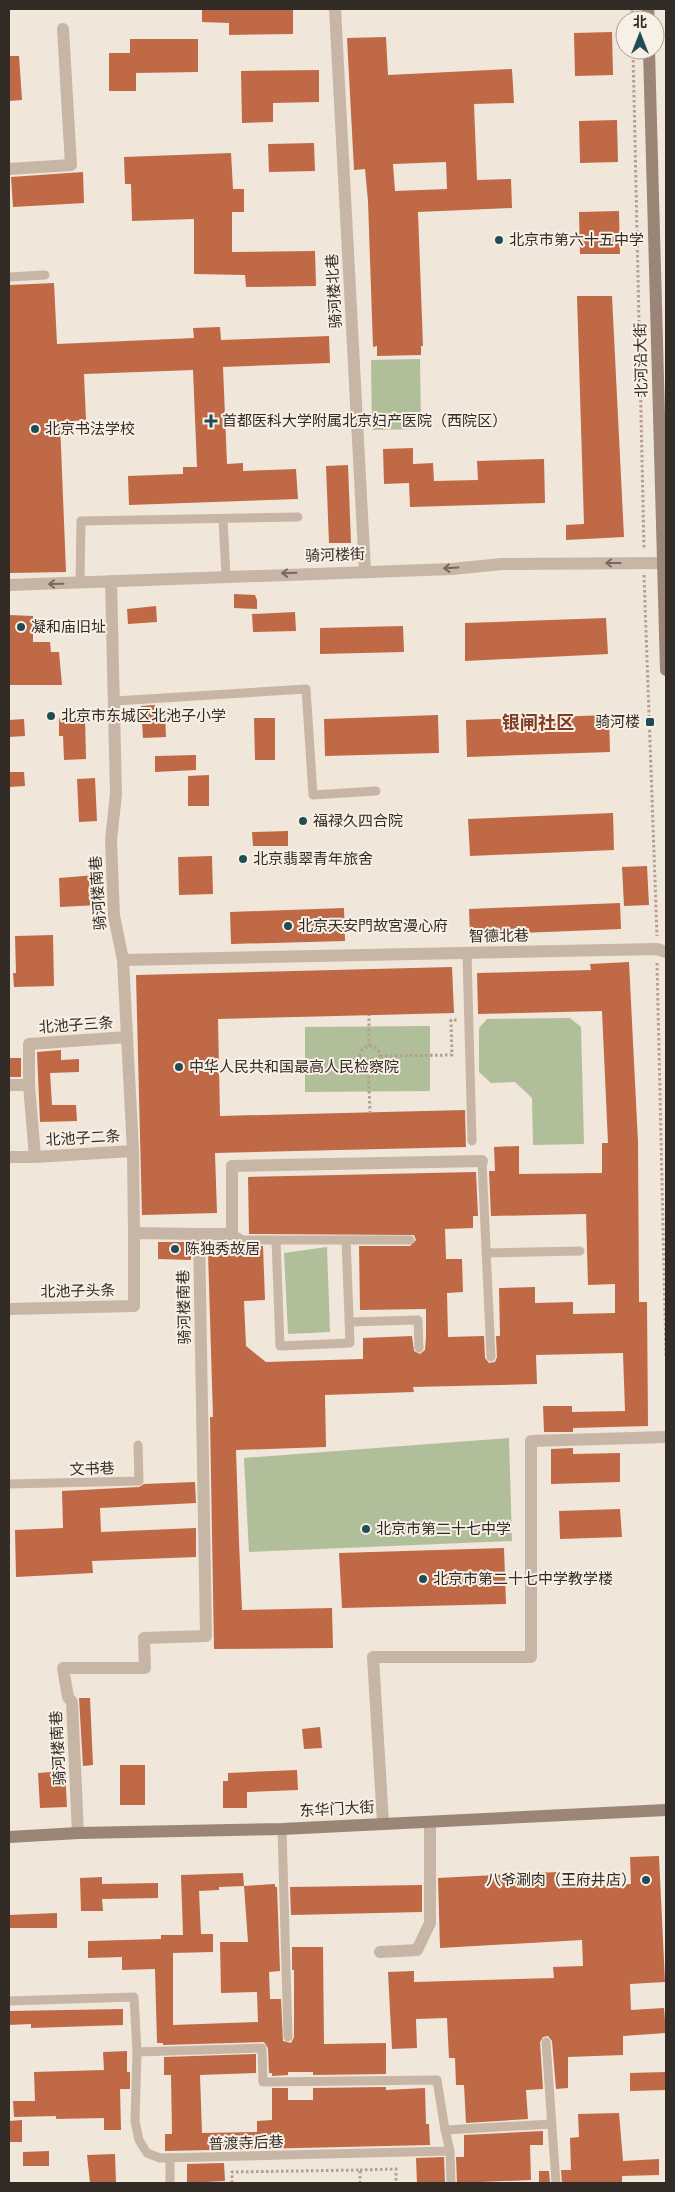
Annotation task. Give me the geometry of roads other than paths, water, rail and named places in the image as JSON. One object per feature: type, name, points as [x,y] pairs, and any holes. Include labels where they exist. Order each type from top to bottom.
[{"type":"main road","name":"北河沿大街","points":[[649,60],[666,670]]},
{"type":"main road","name":"东华门大街","points":[[9,1837],[78,1833],[282,1829],[666,1810]]},
{"type":"street","name":"骑河楼北巷","points":[[335,9],[365,571]]},
{"type":"street","points":[[9,169],[71,165],[63,30]]},
{"type":"street","name":"骑河楼街","points":[[9,585],[452,569],[502,564],[662,563]]},
{"type":"street","name":"骑河楼南巷","points":[[111,581],[116,794],[111,849],[114,916],[123,960],[134,1233]]},
{"type":"street","name":"智德北巷","points":[[123,960],[662,951]]},
{"type":"street","name":"北池子三条","points":[[29,1085],[28,1044],[127,1038]]},
{"type":"street","points":[[9,1085],[29,1085]]},
{"type":"street","name":"北池子二条","points":[[29,1085],[35,1157]]},
{"type":"street","name":"北池子二条","points":[[9,1157],[132,1151]]},
{"type":"street","points":[[134,1233],[232,1234],[232,1166],[482,1162]]},
{"type":"street","name":"北池子头条","points":[[9,1309],[134,1306],[134,1233]]},
{"type":"street","name":"骑河楼南巷","points":[[78,1833],[72,1702],[68,1697],[63,1668],[146,1668],[144,1638],[206,1636],[199,1234]]},
{"type":"street","points":[[383,1823],[373,1657],[531,1657],[531,1441],[666,1437]]},
{"type":"street","points":[[380,1952],[417,1950],[430,1923],[430,1822]]},
{"type":"lane","points":[[9,277],[45,275]]},
{"type":"lane","points":[[80,583],[81,521],[298,517]]},
{"type":"lane","points":[[223,519],[226,576]]},
{"type":"lane","points":[[115,701],[306,689],[313,795],[376,791]]},
{"type":"lane","points":[[467,953],[472,1141]]},
{"type":"lane","points":[[482,1162],[491,1357]]},
{"type":"lane","points":[[232,1234],[243,1240],[410,1240]]},
{"type":"lane","points":[[276,1240],[280,1346],[350,1343],[346,1240]]},
{"type":"lane","points":[[486,1254],[580,1251]]},
{"type":"lane","points":[[349,1322],[418,1320],[419,1348]]},
{"type":"lane","name":"文书巷","points":[[9,1484],[139,1481],[138,1444]]},
{"type":"lane","points":[[282,1829],[288,2037]]},
{"type":"lane","name":"普渡寺后巷","points":[[9,2001],[134,1997],[137,2052],[135,2121],[139,2140],[147,2153],[160,2158],[450,2151]]},
{"type":"lane","points":[[546,2042],[556,2183]]},
{"type":"lane","points":[[137,2052],[262,2048],[263,2082],[437,2080],[450,2151],[452,2183]]},
{"type":"lane","points":[[445,2130],[552,2124]]},
{"type":"lane","points":[[170,2159],[170,2183]]},
{"type":"place","name":"北京市第六十五中学","points":[[499,240]]},
{"type":"place","name":"首都医科大学附属北京妇产医院（西院区）","points":[[211,421]]},
{"type":"place","name":"北京书法学校","points":[[35,429]]},
{"type":"place","name":"凝和庙旧址","points":[[21,627]]},
{"type":"place","name":"北京市东城区北池子小学","points":[[51,716]]},
{"type":"place","name":"骑河楼","points":[[650,722]]},
{"type":"place","name":"福禄久四合院","points":[[303,821]]},
{"type":"place","name":"北京翡翠青年旅舍","points":[[243,859]]},
{"type":"place","name":"北京天安門故宮漫心府","points":[[288,926]]},
{"type":"place","name":"中华人民共和国最高人民检察院","points":[[179,1067]]},
{"type":"place","name":"陈独秀故居","points":[[175,1249]]},
{"type":"place","name":"北京市第二十七中学","points":[[366,1529]]},
{"type":"place","name":"北京市第二十七中学教学楼","points":[[423,1579]]},
{"type":"place","name":"八爷涮肉（王府井店）","points":[[646,1880]]},
{"type":"district","name":"银闸社区","points":[[538,723]]}]
